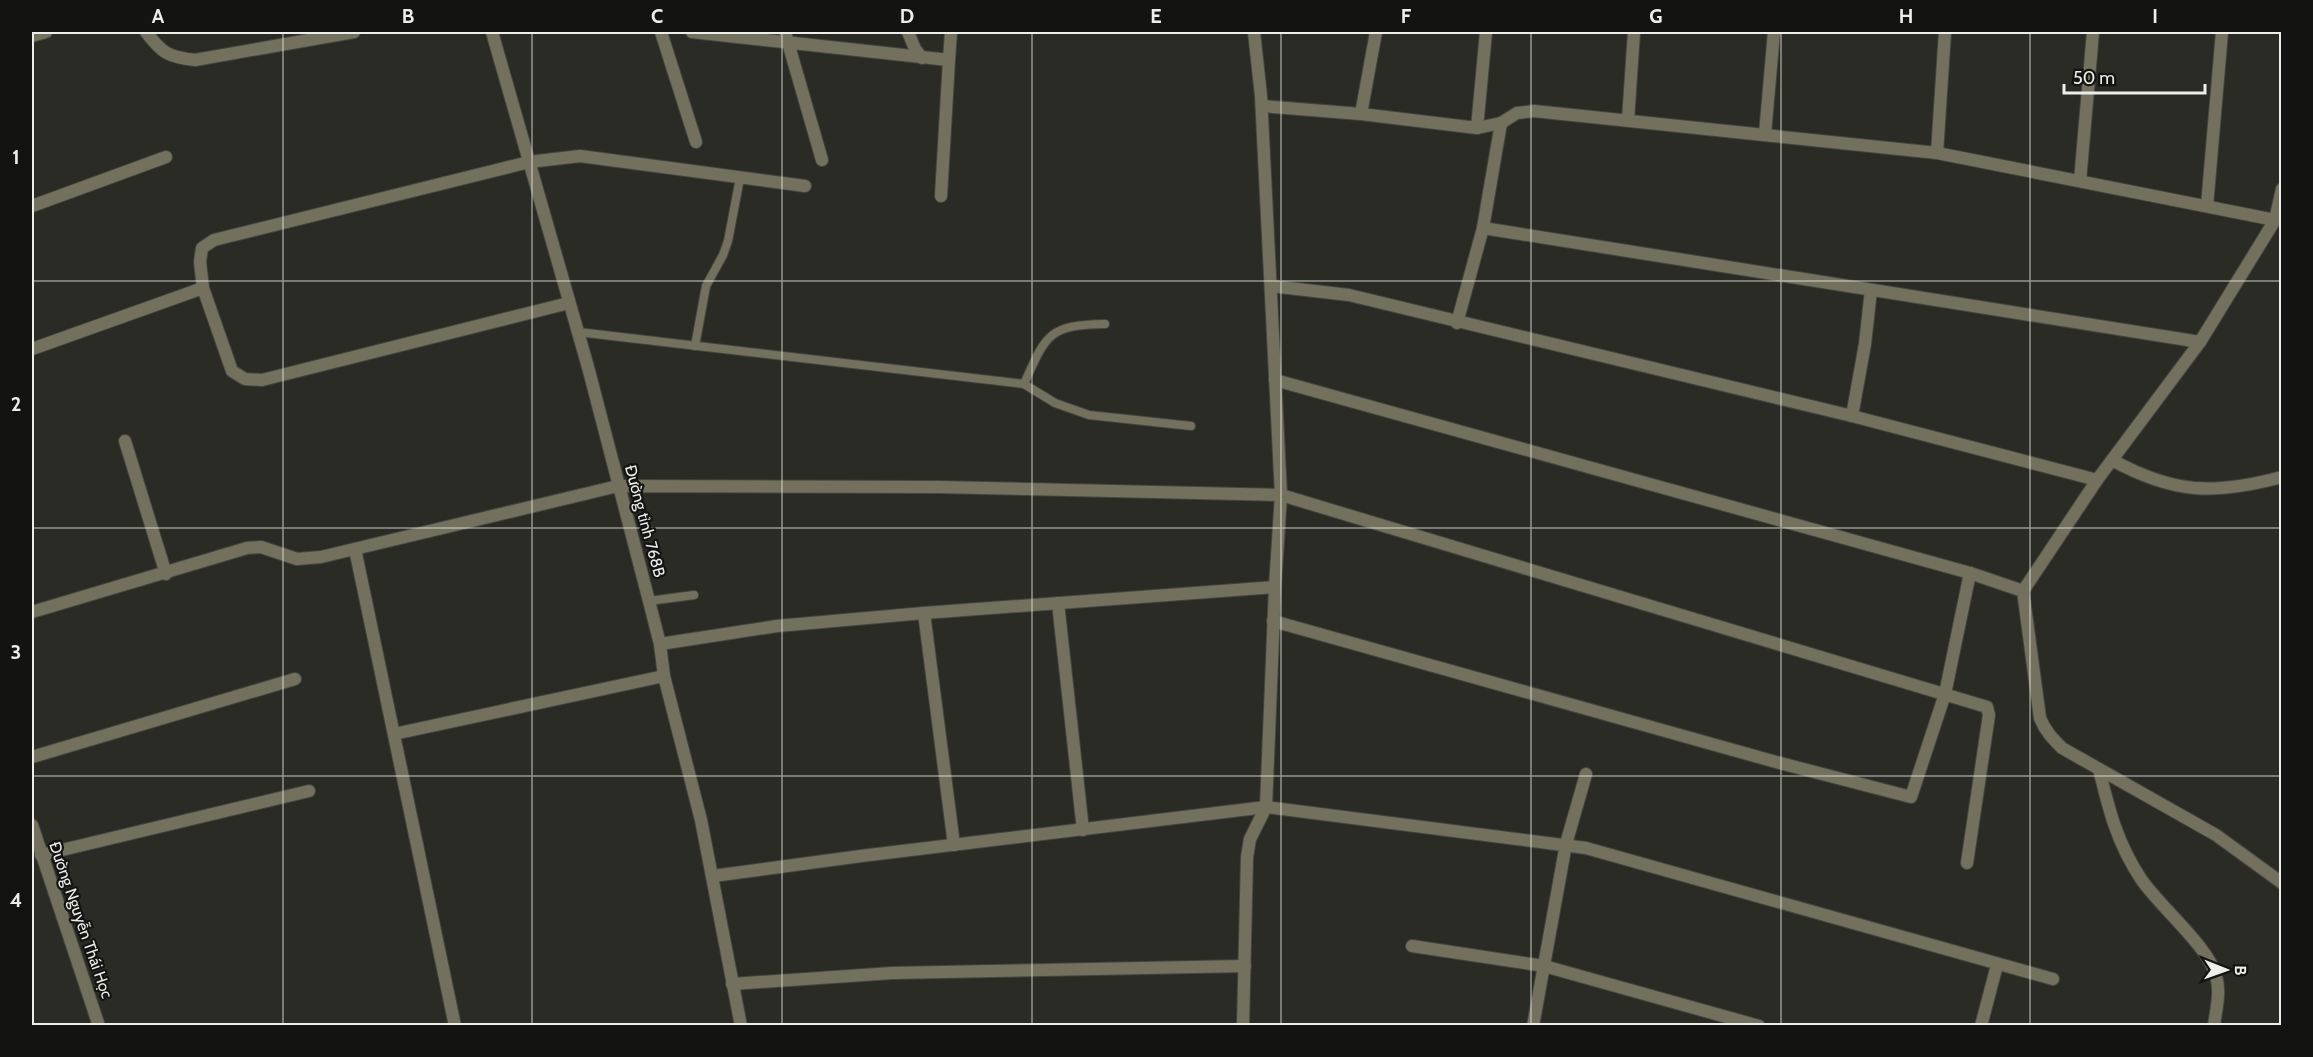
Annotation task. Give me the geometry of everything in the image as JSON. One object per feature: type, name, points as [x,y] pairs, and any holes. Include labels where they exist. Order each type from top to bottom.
[{"type":"street","points":[[32,36],[46,32]]},
{"type":"street","points":[[146,32],[158,47],[175,58],[195,60],[354,32]]},
{"type":"street","name":"Đường tỉnh 768B","points":[[492,32],[578,332],[660,644],[664,676],[713,876],[741,1026]]},
{"type":"street","points":[[661,32],[696,142]]},
{"type":"street","points":[[692,32],[787,37],[922,58],[949,60]]},
{"type":"street","points":[[908,32],[915,49],[922,58]]},
{"type":"street","points":[[941,196],[951,32]]},
{"type":"street","points":[[1243,1026],[1248,857],[1250,839],[1266,807],[1281,495],[1262,106],[1254,32]]},
{"type":"street","points":[[1361,114],[1376,32]]},
{"type":"street","points":[[1477,128],[1486,32]]},
{"type":"street","points":[[1628,120],[1634,32]]},
{"type":"street","points":[[1765,134],[1774,32]]},
{"type":"street","points":[[1937,153],[1945,32]]},
{"type":"street","points":[[2080,181],[2093,32]]},
{"type":"street","points":[[2206,206],[2222,32]]},
{"type":"street","points":[[787,37],[822,160]]},
{"type":"street","points":[[1262,106],[1361,114],[1477,128],[1501,123],[1526,111],[1937,153],[2275,220]]},
{"type":"street","points":[[1457,323],[1483,228],[1501,123]]},
{"type":"street","points":[[569,303],[262,380],[245,379],[232,371],[203,288],[200,262],[202,248],[214,240],[529,162],[580,156],[805,186]]},
{"type":"street","points":[[32,206],[166,157]]},
{"type":"street","points":[[2282,189],[2275,220],[2200,342],[2097,480],[2023,591],[2040,718],[2044,728],[2062,748],[2216,835],[2282,883]]},
{"type":"street","points":[[1483,228],[2200,342]]},
{"type":"street","points":[[1271,286],[1349,295],[1457,323],[1852,416],[2097,480]]},
{"type":"street","points":[[32,349],[203,288]]},
{"type":"street","points":[[1852,416],[1865,344],[1871,290]]},
{"type":"street","points":[[1275,380],[1970,573],[2023,591]]},
{"type":"street","points":[[125,441],[166,574]]},
{"type":"street","points":[[2112,460],[2139,474],[2182,488],[2214,490],[2256,484],[2282,477]]},
{"type":"street","points":[[32,612],[248,548],[261,548],[297,559],[307,559],[618,486],[949,488],[1281,495],[1987,707],[1989,710],[1967,863]]},
{"type":"street","points":[[355,549],[455,1026]]},
{"type":"street","points":[[1274,621],[1776,762],[1911,797],[1945,694],[1970,573]]},
{"type":"street","points":[[660,644],[777,626],[1275,587]]},
{"type":"street","points":[[1058,603],[1083,830]]},
{"type":"street","points":[[924,613],[954,845]]},
{"type":"street","points":[[394,734],[664,676]]},
{"type":"street","points":[[32,757],[295,679]]},
{"type":"street","points":[[2099,769],[2114,827],[2128,857],[2162,906],[2211,960],[2217,977],[2218,995],[2214,1026]]},
{"type":"street","points":[[1533,1026],[1566,844],[1586,774]]},
{"type":"street","points":[[41,855],[309,791]]},
{"type":"street","points":[[713,876],[1266,807],[1566,844],[2053,979]]},
{"type":"street","name":"Đường Nguyễn Thái Học","points":[[32,825],[99,1026]]},
{"type":"street","points":[[1412,946],[1544,966],[1759,1026]]},
{"type":"street","points":[[1981,1026],[1997,965]]},
{"type":"street","points":[[732,984],[892,973],[1245,966]]},
{"type":"lane","points":[[695,346],[706,286],[728,241],[740,178]]},
{"type":"lane","points":[[1024,384],[1040,350],[1053,332],[1084,324],[1104,324]]},
{"type":"lane","points":[[578,332],[1024,384],[1055,404],[1089,416],[1191,426]]},
{"type":"lane","points":[[649,601],[694,595]]}]
